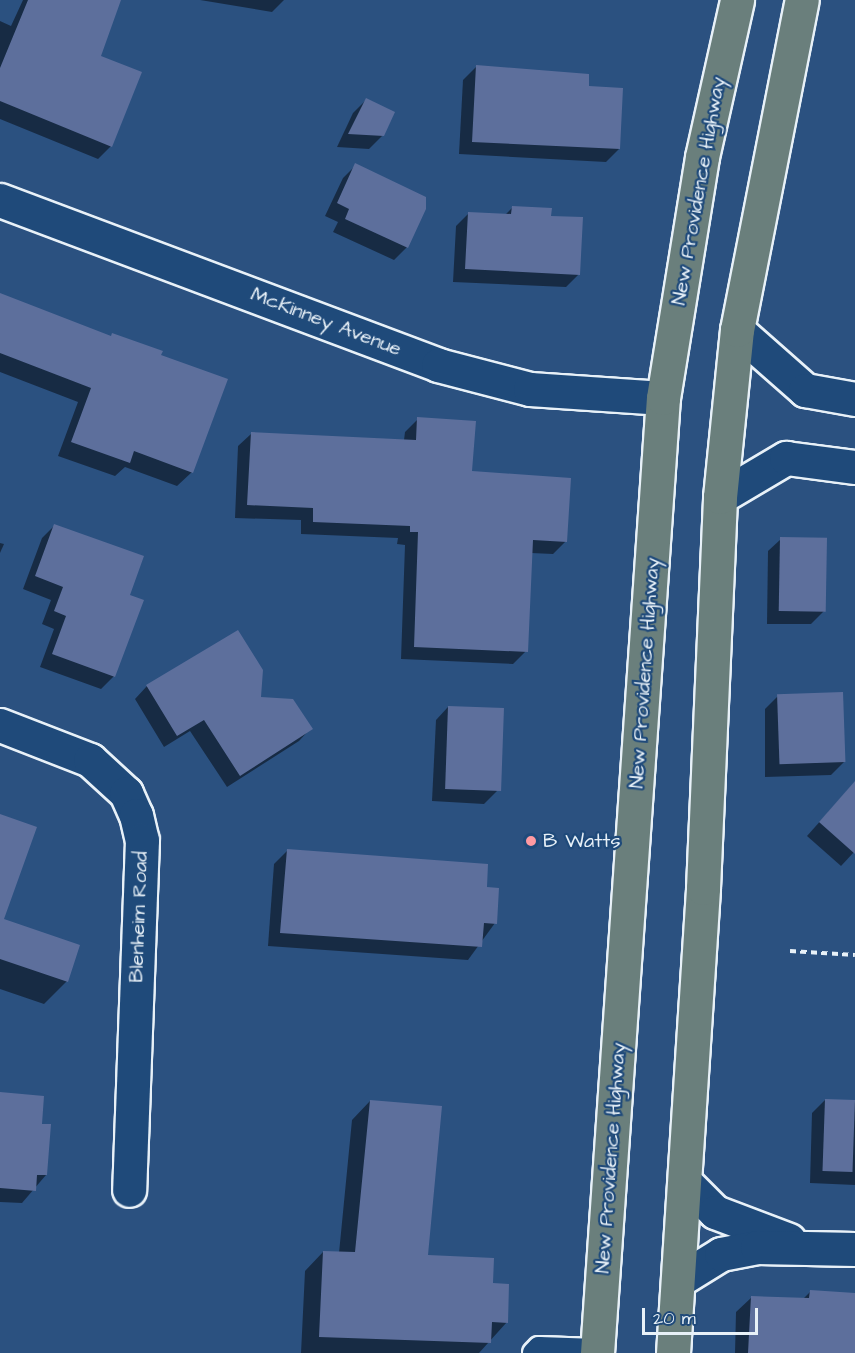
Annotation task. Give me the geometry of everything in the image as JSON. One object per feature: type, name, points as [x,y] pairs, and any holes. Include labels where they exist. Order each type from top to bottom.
[{"type":"highway","name":"New Providence Highway","points":[[597,1352],[663,398],[702,157],[737,0]]},
{"type":"highway","points":[[673,1353],[703,888],[720,497],[736,330],[802,0]]},
{"type":"street","name":"McKinney Avenue","points":[[0,200],[438,364],[530,389],[663,398]]},
{"type":"street","points":[[736,330],[805,390],[855,399]]},
{"type":"street","points":[[720,497],[786,458],[855,467]]},
{"type":"street","name":"Blenheim Road","points":[[0,725],[90,760],[119,784],[136,815],[142,840],[129,1190]]},
{"type":"street","points":[[685,1182],[715,1212],[814,1247]]},
{"type":"street","points":[[679,1280],[721,1254],[758,1247],[855,1249]]},
{"type":"lane","points":[[534,1353],[539,1348],[597,1352]]},
{"type":"path","points":[[790,951],[855,955]]},
{"type":"building","points":[[28,0],[121,0],[101,56],[142,72],[112,147],[0,101],[0,68]]},
{"type":"building","points":[[476,65],[589,74],[589,86],[623,88],[620,149],[472,142]]},
{"type":"building","points":[[366,98],[395,112],[384,136],[348,134]]},
{"type":"building","points":[[355,163],[426,197],[426,209],[408,248],[345,219],[349,209],[337,203]]},
{"type":"building","points":[[512,206],[552,208],[551,216],[583,217],[580,275],[465,269],[468,212],[511,214]]},
{"type":"building","points":[[0,293],[111,336],[112,333],[163,351],[161,355],[228,379],[193,473],[134,451],[130,463],[71,442],[91,388],[0,353]]},
{"type":"building","points":[[417,417],[476,421],[472,471],[571,478],[567,542],[533,540],[528,652],[414,647],[418,532],[410,532],[410,526],[313,522],[313,508],[247,505],[251,432],[416,440]]},
{"type":"building","points":[[54,524],[144,556],[130,595],[144,600],[115,677],[52,654],[66,616],[54,611],[63,587],[35,576]]},
{"type":"building","points":[[780,537],[827,538],[826,612],[779,611]]},
{"type":"building","points":[[238,630],[263,670],[261,697],[293,699],[313,729],[240,776],[204,720],[177,736],[146,685]]},
{"type":"building","points":[[843,692],[845,762],[779,764],[777,694]]},
{"type":"building","points":[[448,706],[504,708],[501,791],[445,789]]},
{"type":"building","points":[[855,781],[855,854],[819,822]]},
{"type":"building","points":[[0,814],[37,827],[4,919],[80,945],[68,982],[0,959]]},
{"type":"building","points":[[287,849],[488,864],[487,887],[499,888],[497,924],[484,923],[482,947],[280,933]]},
{"type":"building","points":[[0,1092],[44,1096],[42,1124],[51,1124],[47,1175],[37,1175],[36,1191],[0,1188]]},
{"type":"building","points":[[825,1099],[855,1100],[852,1172],[822,1171]]},
{"type":"building","points":[[370,1100],[442,1106],[428,1255],[494,1258],[493,1283],[509,1284],[508,1323],[492,1322],[491,1343],[319,1337],[323,1251],[355,1252]]},
{"type":"building","points":[[810,1290],[855,1293],[855,1353],[748,1353],[751,1296],[809,1298]]},
{"type":"place","name":"B Watts","points":[[531,841]]}]
